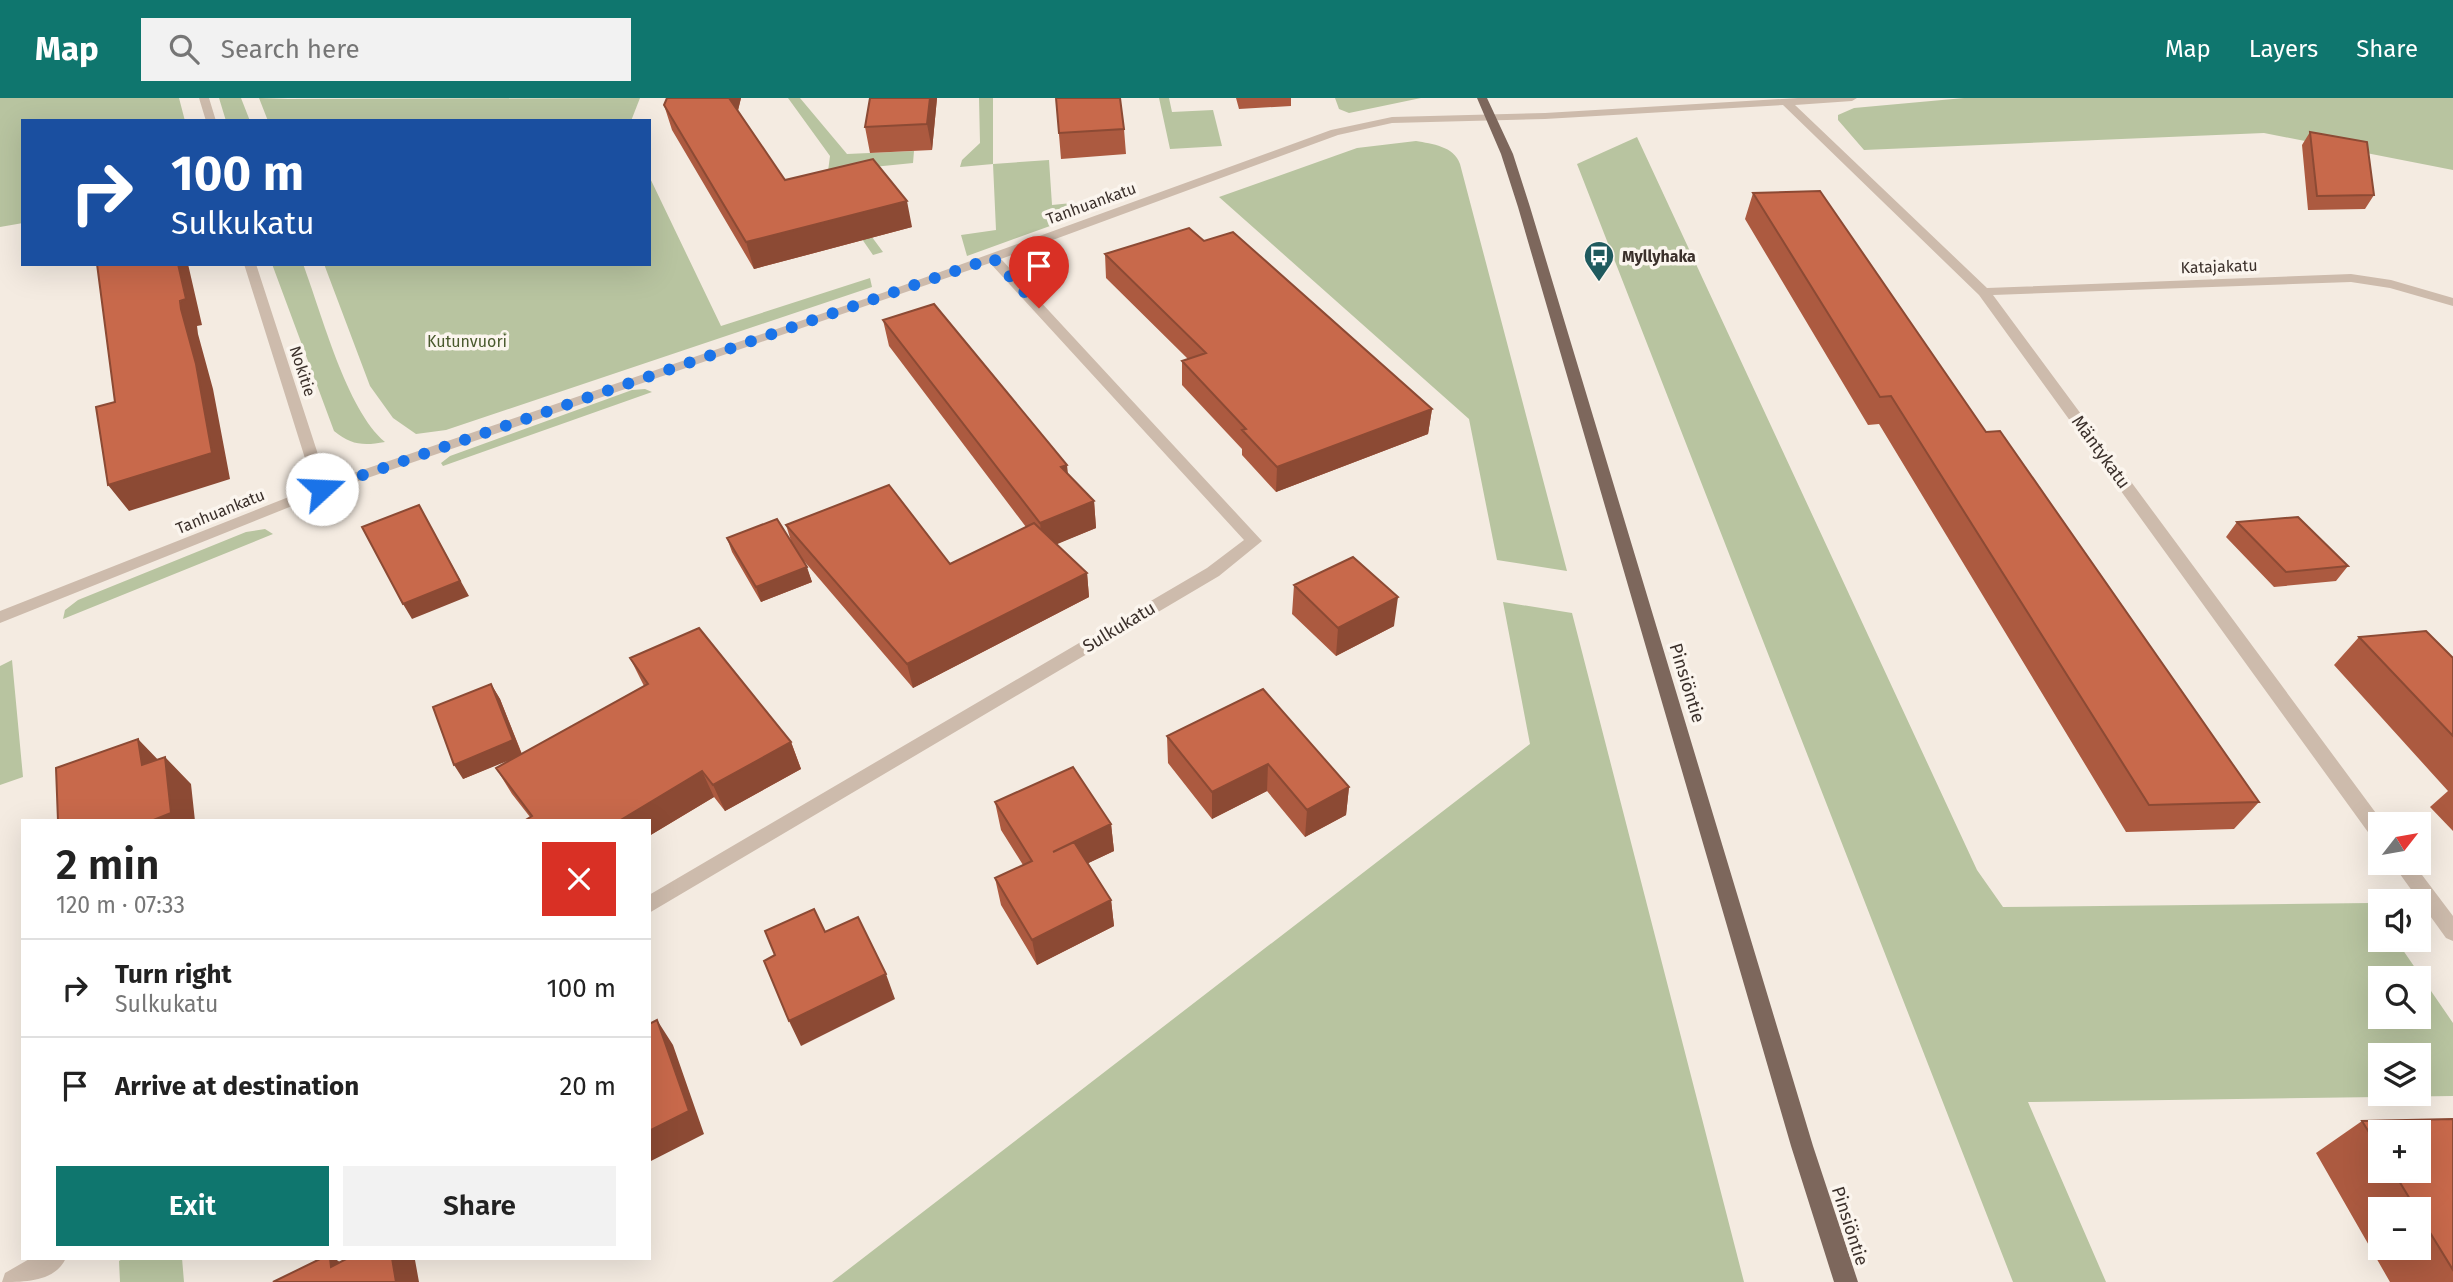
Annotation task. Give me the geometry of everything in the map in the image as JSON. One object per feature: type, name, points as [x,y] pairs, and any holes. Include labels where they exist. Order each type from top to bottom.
[{"type":"main road","name":"Pinsiöntie","points":[[1482,98],[1492,118],[1524,207],[1794,1119],[1846,1282]]},
{"type":"street","points":[[204,98],[210,119]]},
{"type":"street","name":"Tanhuankatu","points":[[0,617],[322,489],[993,258],[1335,132],[1392,120],[1492,118],[1852,98]]},
{"type":"street","name":"Mäntykatu","points":[[1787,103],[1984,292],[2368,817]]},
{"type":"street","name":"Sulkukatu","points":[[651,904],[1201,579],[1254,541],[993,258]]},
{"type":"street","name":"Nokitie","points":[[251,266],[322,489]]},
{"type":"street","name":"Katajakatu","points":[[1984,292],[2351,278],[2391,284],[2453,302]]},
{"type":"street","points":[[2411,875],[2453,932]]},
{"type":"street","points":[[14,1282],[51,1260]]},
{"type":"green space","points":[[0,98],[179,98],[184,119],[21,119],[21,223],[0,227]]},
{"type":"green space","points":[[219,98],[241,98],[249,119],[225,119]]},
{"type":"green space","points":[[259,98],[640,98],[632,119],[267,119]]},
{"type":"green space","points":[[788,98],[800,98],[847,154],[914,151],[913,163],[873,167],[841,195],[883,252],[873,255],[826,187],[830,156]]},
{"type":"green space","points":[[979,98],[993,98],[993,164],[960,167],[962,160],[980,143]]},
{"type":"green space","points":[[1159,98],[1169,98],[1172,112],[1213,110],[1222,146],[1170,149]]},
{"type":"green space","points":[[1335,98],[1421,98],[1349,113],[1339,109]]},
{"type":"green space","points":[[1964,98],[2453,98],[2453,170],[2264,133],[1864,150],[1838,120],[1838,115],[1854,108]]},
{"type":"green space","points":[[1637,137],[1977,870],[2003,907],[2368,903],[2368,952],[2404,952],[2414,966],[2368,966],[2368,1029],[2431,1029],[2431,991],[2453,1023],[2453,1096],[2431,1096],[2431,1043],[2368,1043],[2368,1097],[2028,1102],[2106,1282],[2013,1282],[1577,164]]},
{"type":"green space","points":[[1416,141],[1448,150],[1460,164],[1567,571],[1497,560],[1469,419],[1219,197],[1357,148]]},
{"type":"green space","points":[[1049,160],[1052,205],[1092,201],[1100,208],[967,256],[961,235],[996,230],[993,164]]},
{"type":"green space","name":"Kutunvuori","points":[[651,180],[721,326],[870,278],[872,287],[446,430],[416,434],[393,418],[370,386],[325,266],[651,266]]},
{"type":"green space","points":[[273,266],[304,266],[347,384],[371,427],[385,442],[358,443],[334,431]]},
{"type":"green space","points":[[645,389],[652,392],[443,466],[441,463],[450,456],[632,390]]},
{"type":"green space","points":[[265,529],[273,534],[63,619],[65,610],[78,600],[246,532]]},
{"type":"green space","points":[[1503,602],[1572,613],[1744,1282],[832,1282],[1530,744]]},
{"type":"green space","points":[[12,660],[23,777],[0,785],[0,666]]},
{"type":"green space","points":[[182,1260],[184,1282],[120,1282],[119,1261]]},
{"type":"building","points":[[667,98],[729,98],[785,180],[873,159],[907,201],[746,242],[664,105]]},
{"type":"building","points":[[870,98],[930,98],[927,124],[865,127]]},
{"type":"building","points":[[1056,98],[1120,98],[1124,129],[1059,133]]},
{"type":"building","points":[[2310,132],[2367,142],[2374,195],[2317,196]]},
{"type":"building","points":[[1820,191],[1986,432],[2000,431],[2259,802],[2149,805],[1891,396],[1880,397],[1753,193]]},
{"type":"building","points":[[1189,228],[1204,241],[1233,232],[1432,409],[1277,467],[1242,430],[1246,429],[1182,361],[1206,353],[1105,254]]},
{"type":"building","points":[[97,266],[178,266],[186,299],[180,301],[181,309],[196,364],[212,453],[108,485],[96,407],[115,402]]},
{"type":"building","points":[[934,304],[1067,465],[1061,467],[1094,501],[1040,523],[883,320]]},
{"type":"building","points":[[889,485],[950,564],[1034,523],[1087,573],[907,664],[786,525]]},
{"type":"building","points":[[419,505],[460,581],[403,604],[362,527]]},
{"type":"building","points":[[2298,517],[2348,566],[2286,572],[2237,522]]},
{"type":"building","points":[[777,519],[807,567],[756,587],[727,538]]},
{"type":"building","points":[[1353,557],[1398,597],[1338,628],[1294,585]]},
{"type":"building","points":[[699,628],[791,742],[713,785],[702,771],[622,819],[527,819],[532,816],[496,768],[648,684],[630,658]]},
{"type":"building","points":[[2426,631],[2453,658],[2453,736],[2359,637]]},
{"type":"building","points":[[491,684],[513,740],[454,765],[433,707]]},
{"type":"building","points":[[1263,689],[1349,787],[1307,810],[1268,764],[1212,792],[1167,736]]},
{"type":"building","points":[[138,739],[142,765],[165,757],[171,813],[156,819],[58,819],[56,768]]},
{"type":"building","points":[[1073,767],[1111,824],[1053,852],[1074,842],[1111,900],[1032,940],[995,878],[1032,861],[995,802]]},
{"type":"building","points":[[814,909],[825,932],[858,917],[886,974],[789,1021],[764,961],[775,955],[765,931]]},
{"type":"building","points":[[657,1020],[689,1111],[651,1130],[651,1023]]},
{"type":"building","points":[[2453,1119],[2453,1270],[2431,1234],[2431,1197],[2409,1197],[2400,1183],[2431,1183],[2431,1120],[2408,1120]]},
{"type":"building","points":[[318,1260],[330,1260],[331,1267],[344,1260],[392,1260],[396,1282],[273,1282]]},
{"type":"place","name":"Myllyhaka","points":[[1599,283]]},
{"type":"route","points":[[322,489],[993,258],[1039,308]]}]
